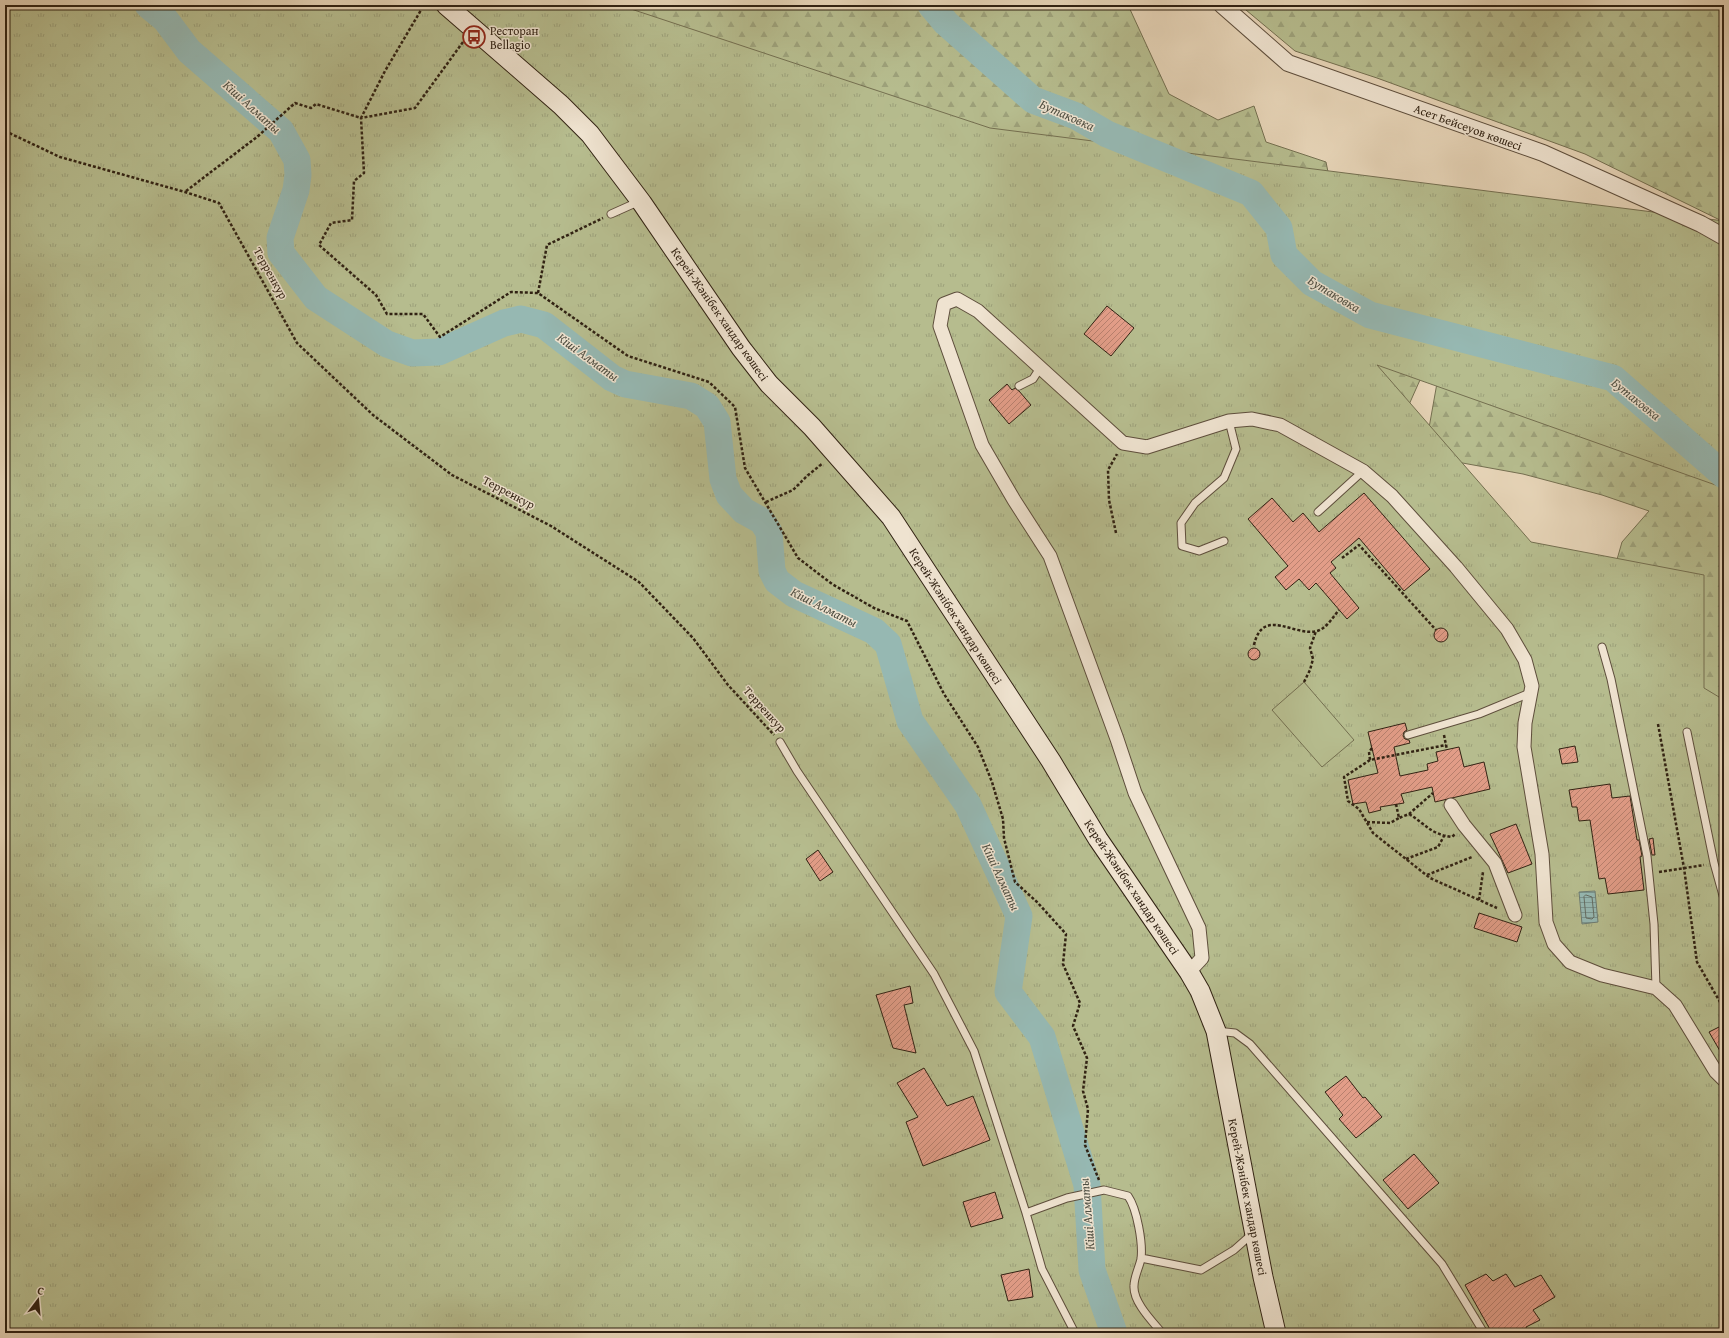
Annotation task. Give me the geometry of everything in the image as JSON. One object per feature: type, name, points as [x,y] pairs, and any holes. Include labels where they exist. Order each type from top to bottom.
[{"type":"main road","name":"Керей-Жәнібек хандар көшесі","points":[[446,5],[561,105],[590,134],[640,200],[741,348],[764,378],[836,453],[891,517],[925,566],[964,630],[1051,761],[1098,839],[1189,972],[1200,990],[1216,1031],[1276,1333]]},
{"type":"street","name":"Асет Бейсеуов көшесі","points":[[1222,5],[1288,63],[1543,154],[1701,224],[1724,237]]},
{"type":"street","points":[[1189,972],[1202,958],[1199,928],[1134,793],[1117,739],[1050,556],[1014,500],[982,445],[940,326],[944,304],[957,299],[978,311],[1123,443],[1147,447],[1229,421],[1252,419],[1280,425],[1363,471],[1392,496],[1456,567],[1507,629],[1525,660],[1532,686],[1525,723],[1524,747],[1542,854],[1546,922],[1554,944],[1570,962],[1602,975],[1656,988],[1675,1005],[1716,1072],[1724,1080]]},
{"type":"street","points":[[1451,805],[1464,825],[1495,863],[1514,915]]},
{"type":"lane","points":[[611,214],[640,200]]},
{"type":"lane","points":[[1019,386],[1033,379],[1040,368]]},
{"type":"lane","points":[[1224,541],[1199,551],[1182,546],[1181,523],[1194,503],[1224,478],[1236,449],[1229,421]]},
{"type":"lane","points":[[1318,512],[1363,471]]},
{"type":"lane","points":[[1602,647],[1611,679],[1647,856],[1654,924],[1656,988]]},
{"type":"lane","points":[[1408,734],[1479,714],[1530,693]]},
{"type":"lane","points":[[1686,732],[1714,863],[1724,899]]},
{"type":"lane","name":"Терренкур","points":[[780,742],[797,771],[934,974],[974,1051],[1026,1213],[1042,1269],[1075,1333]]},
{"type":"lane","points":[[1216,1031],[1235,1033],[1250,1044],[1442,1264],[1484,1333]]},
{"type":"lane","points":[[1026,1213],[1068,1198],[1104,1190],[1128,1196],[1134,1205],[1138,1223],[1141,1258],[1134,1286],[1141,1307],[1162,1333]]},
{"type":"lane","points":[[1141,1258],[1201,1270],[1234,1250],[1256,1232]]},
{"type":"path","points":[[424,5],[385,71],[361,118],[364,173],[354,180],[352,220],[331,223],[319,245],[376,295],[387,314],[423,314],[440,337],[511,292],[538,293],[628,356],[708,382],[735,407],[745,468],[798,558],[832,584],[874,608],[908,621],[944,694],[978,747],[992,782],[1003,819],[1004,838],[1015,882],[1037,902],[1066,934],[1063,964],[1080,1003],[1073,1026],[1087,1058],[1083,1091],[1088,1109],[1085,1145],[1094,1170],[1104,1190]]},
{"type":"path","points":[[186,192],[257,137],[295,103],[311,108],[316,104],[361,118],[415,108],[473,29]]},
{"type":"path","name":"Терренкур","points":[[5,131],[60,157],[186,192],[219,203],[297,343],[373,415],[452,475],[551,526],[639,582],[693,638],[728,685],[780,742]]},
{"type":"path","points":[[538,293],[547,245],[611,214]]},
{"type":"path","points":[[1116,533],[1108,500],[1108,470],[1123,443]]},
{"type":"path","points":[[766,502],[794,490],[807,476],[836,453]]},
{"type":"path","points":[[1342,558],[1359,545],[1436,630]]},
{"type":"path","points":[[1254,645],[1256,637],[1264,628],[1274,624],[1306,631],[1316,631],[1323,628],[1339,610]]},
{"type":"path","points":[[1304,682],[1310,670],[1313,659],[1310,648],[1316,631]]},
{"type":"path","points":[[1658,724],[1684,868],[1697,962],[1724,1009]]},
{"type":"path","points":[[1442,725],[1447,750]]},
{"type":"path","points":[[1446,745],[1370,760],[1344,777],[1348,801],[1359,809],[1373,833],[1426,875],[1514,915]]},
{"type":"path","points":[[1370,760],[1369,752],[1372,748]]},
{"type":"path","points":[[1366,822],[1390,823],[1409,814],[1433,793]]},
{"type":"path","points":[[1396,804],[1399,818]]},
{"type":"path","points":[[1409,814],[1424,823],[1429,830],[1444,836],[1452,837],[1464,825]]},
{"type":"path","points":[[1406,859],[1438,847],[1444,836]]},
{"type":"path","points":[[1426,875],[1487,853],[1479,900]]},
{"type":"path","points":[[1649,874],[1714,863]]},
{"type":"green space","points":[[5,5],[619,5],[990,128],[1724,221],[1724,488],[1377,365],[1531,542],[1704,575],[1704,688],[1724,700],[1724,1333],[5,1333]]},
{"type":"green space","points":[[487,5],[1128,5],[1169,94],[1218,120],[1254,106],[1266,142],[1326,162],[1346,262],[1428,362],[1391,445]]},
{"type":"green space","points":[[1240,5],[1554,5],[1554,8],[1561,5],[1724,5],[1724,222],[1585,154],[1377,78],[1295,51]]},
{"type":"green space","points":[[1437,383],[1724,462],[1724,737],[1612,577],[1622,542],[1649,511],[1602,495],[1523,474],[1424,456]]},
{"type":"green space","points":[[1304,682],[1354,740],[1322,767],[1272,710]]},
{"type":"water","points":[[1595,891],[1598,922],[1582,924],[1579,892]]},
{"type":"building","points":[[1107,306],[1134,328],[1111,356],[1084,334]]},
{"type":"building","points":[[1007,384],[1012,390],[1015,388],[1019,391],[1031,405],[1009,424],[989,400]]},
{"type":"building","points":[[1364,493],[1430,569],[1404,591],[1359,538],[1331,562],[1336,568],[1330,573],[1359,608],[1347,619],[1316,583],[1309,590],[1299,579],[1286,590],[1275,577],[1288,566],[1248,519],[1272,498],[1293,522],[1303,513],[1319,532]]},
{"type":"building","points":[[1441,628],[1446,630],[1448,635],[1446,640],[1441,642],[1436,640],[1434,635],[1436,630]]},
{"type":"building","points":[[1256,648],[1259,649],[1259,659],[1252,660],[1249,659],[1248,652],[1249,649]]},
{"type":"building","points":[[1405,723],[1407,730],[1404,732],[1403,736],[1405,739],[1409,740],[1410,743],[1394,747],[1400,776],[1428,770],[1427,764],[1438,761],[1436,752],[1459,747],[1464,767],[1484,762],[1490,789],[1435,802],[1432,787],[1401,794],[1404,803],[1380,807],[1381,810],[1369,813],[1366,802],[1353,804],[1348,780],[1378,773],[1368,732]]},
{"type":"building","points":[[1575,746],[1578,762],[1562,764],[1559,749]]},
{"type":"building","points":[[1610,784],[1612,798],[1630,796],[1637,840],[1639,840],[1642,856],[1640,857],[1644,890],[1608,894],[1605,878],[1599,879],[1590,820],[1579,821],[1577,807],[1572,807],[1569,790]]},
{"type":"building","points":[[1516,824],[1532,864],[1508,873],[1490,834]]},
{"type":"building","points":[[1653,838],[1655,855],[1652,855],[1649,839]]},
{"type":"building","points":[[818,850],[833,872],[820,881],[806,859]]},
{"type":"building","points":[[1479,913],[1522,927],[1517,942],[1474,928]]},
{"type":"building","points":[[910,986],[913,1003],[904,1005],[916,1053],[893,1048],[876,995]]},
{"type":"building","points":[[1719,1027],[1724,1036],[1724,1058],[1709,1032]]},
{"type":"building","points":[[924,1068],[947,1106],[973,1096],[990,1140],[923,1166],[906,1122],[918,1117],[897,1083]]},
{"type":"building","points":[[1346,1076],[1363,1098],[1365,1097],[1382,1117],[1356,1138],[1339,1119],[1343,1115],[1325,1092]]},
{"type":"building","points":[[1414,1154],[1439,1183],[1408,1209],[1383,1180]]},
{"type":"building","points":[[995,1192],[1003,1218],[971,1227],[963,1202]]},
{"type":"building","points":[[1029,1269],[1033,1297],[1008,1301],[1001,1275]]},
{"type":"building","points":[[1486,1274],[1493,1281],[1506,1274],[1515,1287],[1541,1275],[1555,1297],[1533,1310],[1540,1320],[1526,1327],[1528,1333],[1492,1333],[1465,1285]]},
{"type":"waterway","name":"Кіші Алматы","points":[[148,5],[165,19],[189,51],[281,131],[297,160],[298,175],[296,190],[280,238],[281,253],[316,298],[387,344],[412,353],[439,352],[504,323],[521,319],[544,325],[612,378],[625,384],[691,396],[707,406],[717,422],[723,479],[729,495],[744,511],[762,521],[769,532],[772,571],[777,581],[794,594],[874,631],[888,644],[910,721],[968,805],[1019,916],[1008,992],[1042,1037],[1087,1185],[1092,1270],[1114,1333]]},
{"type":"waterway","name":"Бутаковка","points":[[931,5],[946,23],[1033,100],[1076,116],[1107,134],[1251,193],[1279,228],[1284,255],[1312,283],[1370,315],[1613,378],[1724,475]]},
{"type":"place","name":"Ресторан Bellagio","points":[[474,37]]}]
